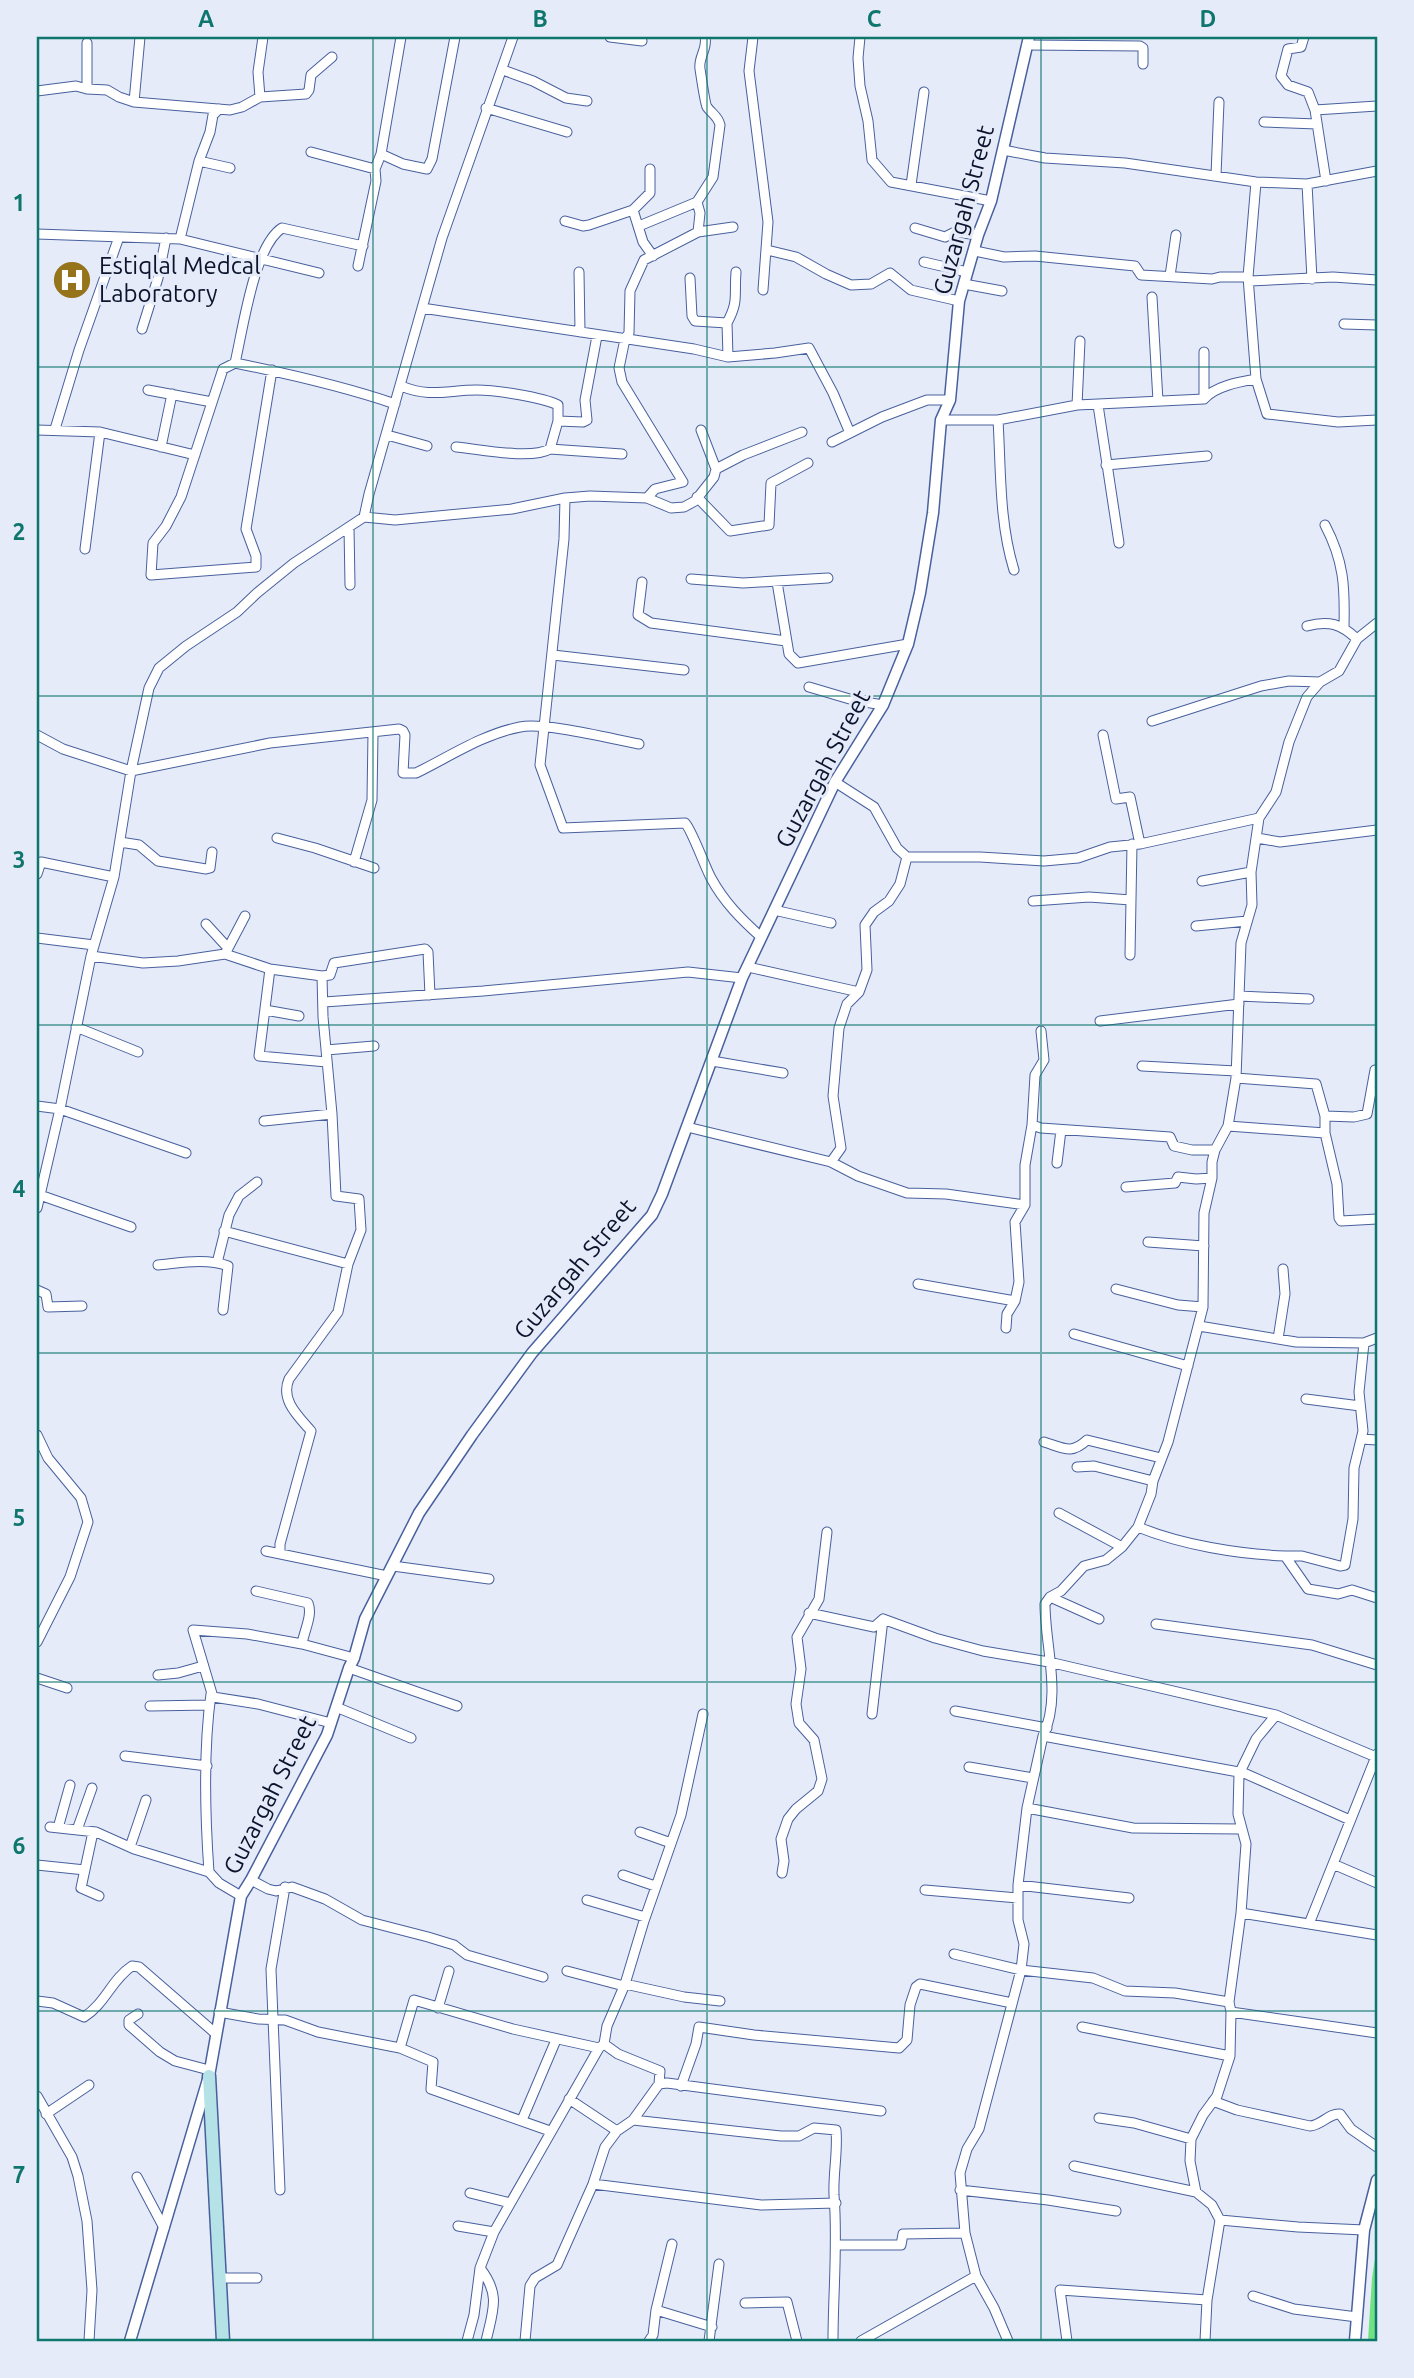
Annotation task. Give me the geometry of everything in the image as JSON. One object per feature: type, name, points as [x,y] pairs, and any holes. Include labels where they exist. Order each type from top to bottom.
[{"type":"main road","points":[[209,2073],[223,2341]]},
{"type":"street","points":[[134,102],[140,37]]},
{"type":"street","points":[[260,97],[258,72],[263,37]]},
{"type":"street","points":[[358,267],[401,37]]},
{"type":"street","points":[[381,154],[403,164],[428,169],[455,37]]},
{"type":"street","points":[[364,517],[442,238],[513,37]]},
{"type":"street","points":[[610,37],[642,41]]},
{"type":"street","points":[[639,226],[697,202],[713,177],[720,125],[705,101],[699,64],[706,47],[705,37]]},
{"type":"street","points":[[752,37],[749,71],[768,222],[763,290]]},
{"type":"street","points":[[860,37],[860,86],[869,121],[872,160],[891,182],[991,201]]},
{"type":"street","points":[[1304,37],[1301,47],[1288,49],[1281,76],[1288,85],[1308,92],[1315,110],[1326,181]]},
{"type":"street","points":[[1026,40],[1140,46],[1143,48],[1143,64]]},
{"type":"street","name":"Guzargah Street","points":[[130,2341],[209,2073],[241,1896],[327,1735],[365,1619],[419,1513],[471,1435],[531,1353],[652,1215],[663,1194],[742,978],[835,782],[883,705],[908,644],[920,593],[933,513],[941,419],[950,400],[959,301],[991,201],[1026,40]]},
{"type":"street","points":[[87,43],[87,89]]},
{"type":"street","points":[[37,91],[76,86],[107,90],[134,102],[219,109],[242,107],[260,97],[306,94],[311,75],[332,57]]},
{"type":"street","points":[[502,70],[533,81],[566,98],[587,101]]},
{"type":"street","points":[[911,185],[924,92]]},
{"type":"street","points":[[1216,175],[1219,102]]},
{"type":"street","points":[[1315,110],[1377,106]]},
{"type":"street","points":[[486,108],[567,132]]},
{"type":"street","points":[[180,239],[199,161],[213,115],[219,109]]},
{"type":"street","points":[[1264,122],[1317,124]]},
{"type":"street","points":[[1003,150],[1045,158],[1125,163],[1256,182],[1307,184],[1377,171]]},
{"type":"street","points":[[311,152],[375,169]]},
{"type":"street","points":[[199,161],[230,168]]},
{"type":"street","points":[[565,221],[583,226],[633,210],[650,193],[650,169]]},
{"type":"street","points":[[1256,182],[1249,279],[1256,379],[1268,414],[1338,422],[1377,420]]},
{"type":"street","points":[[1307,184],[1312,279]]},
{"type":"street","points":[[697,202],[700,213],[698,232]]},
{"type":"street","points":[[633,210],[643,242],[653,256]]},
{"type":"street","points":[[647,498],[655,489],[683,482],[622,382],[619,368],[625,339],[629,333],[629,291],[644,260],[698,232],[733,227]]},
{"type":"street","points":[[235,363],[260,257],[275,233],[282,228],[363,246]]},
{"type":"street","points":[[915,228],[945,237],[955,232],[978,235]]},
{"type":"street","points":[[37,234],[180,239],[319,273]]},
{"type":"street","points":[[1170,276],[1176,235]]},
{"type":"street","points":[[55,429],[79,350],[119,237]]},
{"type":"street","points":[[142,329],[158,278],[166,238]]},
{"type":"street","points":[[767,250],[796,257],[851,285],[871,284],[890,273],[911,290],[959,301]]},
{"type":"street","points":[[975,251],[1004,257],[1035,256],[1135,265],[1141,275],[1212,279],[1377,279]]},
{"type":"street","points":[[924,262],[967,272]]},
{"type":"street","points":[[579,272],[580,332]]},
{"type":"street","points":[[728,357],[727,323],[737,305],[734,291],[736,272]]},
{"type":"street","points":[[690,278],[692,316],[695,321],[727,323]]},
{"type":"street","points":[[964,284],[1002,291]]},
{"type":"street","points":[[1152,297],[1158,401]]},
{"type":"street","points":[[422,308],[694,349],[728,357],[809,348],[850,433]]},
{"type":"street","points":[[1344,324],[1377,326]]},
{"type":"street","points":[[558,421],[587,420],[585,400],[597,336]]},
{"type":"street","points":[[1077,405],[1080,341]]},
{"type":"street","points":[[1204,352],[1204,399]]},
{"type":"street","points":[[272,370],[246,530],[256,556],[256,567],[151,575],[153,543],[166,526],[181,497],[223,369],[235,363],[272,370],[355,390],[395,404]]},
{"type":"street","points":[[1204,399],[1208,393],[1256,379]]},
{"type":"street","points":[[401,386],[417,393],[496,391],[555,403],[558,405],[558,421],[550,449]]},
{"type":"street","points":[[148,390],[212,402]]},
{"type":"street","points":[[161,447],[172,394]]},
{"type":"street","points":[[941,419],[998,420],[1077,405],[1204,399]]},
{"type":"street","points":[[832,442],[927,400],[950,400]]},
{"type":"street","points":[[1098,405],[1119,543]]},
{"type":"street","points":[[998,420],[1004,521],[1014,570]]},
{"type":"street","points":[[37,430],[100,432],[195,455]]},
{"type":"street","points":[[37,1208],[91,956],[114,877],[131,771],[149,688],[159,668],[186,646],[237,612],[294,563],[364,517],[395,520],[512,509],[565,498],[590,496],[647,498],[671,508],[684,507],[695,500],[716,469],[701,430]]},
{"type":"street","points":[[85,549],[100,432]]},
{"type":"street","points":[[716,469],[802,432]]},
{"type":"street","points":[[387,435],[427,446]]},
{"type":"street","points":[[456,447],[528,454],[538,454],[550,449],[622,454]]},
{"type":"street","points":[[1106,465],[1208,456]]},
{"type":"street","points":[[697,497],[730,531],[769,525],[771,483],[808,463]]},
{"type":"street","points":[[565,498],[564,539],[540,765],[563,828],[685,823],[689,826],[696,849],[711,879],[731,909],[761,937]]},
{"type":"street","points":[[1325,526],[1341,562],[1345,583],[1345,627]]},
{"type":"street","points":[[349,527],[350,585]]},
{"type":"street","points":[[691,579],[743,583],[828,578]]},
{"type":"street","points":[[642,582],[638,615],[651,623],[786,641]]},
{"type":"street","points":[[777,582],[789,654],[798,663],[908,644]]},
{"type":"street","points":[[1008,2341],[976,2276],[965,2233],[960,2173],[967,2149],[979,2129],[1021,1970],[1024,1944],[1018,1920],[1018,1885],[1027,1808],[1051,1697],[1045,1604],[1084,1566],[1106,1560],[1122,1548],[1138,1527],[1151,1494],[1153,1481],[1168,1442],[1203,1307],[1204,1213],[1215,1150],[1228,1126],[1236,1074],[1241,943],[1252,905],[1251,872],[1259,818],[1276,792],[1289,742],[1307,697],[1320,682],[1339,671],[1357,639],[1377,623]]},
{"type":"street","points":[[1307,626],[1316,624],[1345,627],[1357,639]]},
{"type":"street","points":[[552,655],[684,670]]},
{"type":"street","points":[[1152,722],[1261,687],[1289,681],[1320,682]]},
{"type":"street","points":[[809,687],[853,700],[883,705]]},
{"type":"street","points":[[37,735],[63,749],[131,771],[270,743],[398,729],[403,731],[404,773],[408,775],[484,739],[522,726],[544,727],[639,744]]},
{"type":"street","points":[[354,862],[372,800],[373,733]]},
{"type":"street","points":[[1103,735],[1116,799],[1130,797],[1136,844],[1130,955]]},
{"type":"street","points":[[835,782],[874,807],[897,848],[906,857],[979,857],[1044,861],[1078,858],[1110,846],[1136,844],[1259,818]]},
{"type":"street","points":[[1256,838],[1280,842],[1377,830]]},
{"type":"street","points":[[277,838],[374,868]]},
{"type":"street","points":[[120,842],[139,845],[158,861],[206,869],[210,868],[212,852]]},
{"type":"street","points":[[831,1162],[841,1148],[833,1096],[839,1028],[847,1003],[859,992],[867,970],[865,925],[874,912],[889,901],[900,884],[906,857]]},
{"type":"street","points":[[37,874],[41,862],[114,877]]},
{"type":"street","points":[[1202,881],[1251,872]]},
{"type":"street","points":[[1033,901],[1089,897],[1131,900]]},
{"type":"street","points":[[774,910],[831,923]]},
{"type":"street","points":[[227,951],[245,916]]},
{"type":"street","points":[[1196,926],[1247,921]]},
{"type":"street","points":[[206,924],[227,951],[270,969],[322,976],[330,975],[334,963],[425,949],[428,951],[430,995]]},
{"type":"street","points":[[37,938],[94,945]]},
{"type":"street","points":[[91,956],[143,963],[178,961],[227,951]]},
{"type":"street","points":[[748,967],[859,992]]},
{"type":"street","points":[[270,969],[259,1056],[327,1062]]},
{"type":"street","points":[[324,1002],[688,972],[742,978]]},
{"type":"street","points":[[280,1553],[280,1544],[311,1431],[290,1405],[285,1388],[338,1312],[348,1264],[361,1230],[359,1199],[336,1196],[322,976]]},
{"type":"street","points":[[1100,1021],[1239,1000],[1309,999]]},
{"type":"street","points":[[265,1010],[299,1016]]},
{"type":"street","points":[[76,1027],[138,1052]]},
{"type":"street","points":[[1006,1328],[1007,1314],[1015,1301],[1019,1282],[1015,1222],[1025,1205],[1025,1165],[1032,1125],[1035,1075],[1044,1060],[1041,1031]]},
{"type":"street","points":[[326,1049],[374,1046]]},
{"type":"street","points":[[712,1061],[783,1073]]},
{"type":"street","points":[[1142,1066],[1316,1084],[1325,1116],[1325,1133],[1337,1184],[1339,1218],[1341,1221],[1377,1220]]},
{"type":"street","points":[[1325,1116],[1367,1114],[1373,1107],[1376,1070]]},
{"type":"street","points":[[37,1106],[60,1110],[186,1153]]},
{"type":"street","points":[[264,1121],[332,1114]]},
{"type":"street","points":[[1032,1125],[1061,1130],[1170,1137],[1174,1146],[1192,1150],[1215,1150]]},
{"type":"street","points":[[1228,1126],[1325,1133]]},
{"type":"street","points":[[687,1127],[831,1162],[858,1176],[907,1193],[946,1194],[1025,1205]]},
{"type":"street","points":[[1057,1163],[1061,1130]]},
{"type":"street","points":[[1126,1187],[1175,1183],[1178,1177],[1212,1178]]},
{"type":"street","points":[[216,1263],[229,1215],[239,1196],[257,1182]]},
{"type":"street","points":[[38,1194],[131,1227]]},
{"type":"street","points":[[224,1231],[348,1264]]},
{"type":"street","points":[[1148,1242],[1204,1247]]},
{"type":"street","points":[[158,1265],[225,1265],[228,1270],[223,1310]]},
{"type":"street","points":[[1278,1339],[1285,1294],[1283,1269]]},
{"type":"street","points":[[918,1284],[1015,1301]]},
{"type":"street","points":[[1116,1289],[1178,1305],[1203,1307]]},
{"type":"street","points":[[37,1290],[46,1294],[48,1307],[82,1306]]},
{"type":"street","points":[[1199,1326],[1296,1342],[1364,1343],[1377,1338]]},
{"type":"street","points":[[1074,1334],[1188,1366]]},
{"type":"street","points":[[1138,1527],[1158,1535],[1242,1553],[1302,1556],[1345,1565],[1353,1519],[1354,1468],[1361,1438],[1359,1392],[1364,1343]]},
{"type":"street","points":[[1306,1399],[1360,1406]]},
{"type":"street","points":[[37,1435],[48,1458],[81,1498],[88,1522],[71,1577],[41,1626],[37,1642]]},
{"type":"street","points":[[1361,1438],[1377,1440]]},
{"type":"street","points":[[1044,1442],[1077,1450],[1087,1440],[1161,1458]]},
{"type":"street","points":[[1077,1467],[1094,1466],[1153,1481]]},
{"type":"street","points":[[1059,1513],[1122,1548]]},
{"type":"street","points":[[782,1873],[784,1861],[781,1839],[788,1819],[818,1791],[822,1779],[814,1740],[799,1723],[796,1704],[801,1669],[797,1637],[819,1599],[827,1532]]},
{"type":"street","points":[[266,1550],[390,1571],[489,1579]]},
{"type":"street","points":[[1286,1556],[1308,1589],[1338,1594],[1352,1590],[1377,1598]]},
{"type":"street","points":[[256,1591],[308,1603],[309,1615],[302,1644]]},
{"type":"street","points":[[1050,1597],[1099,1619]]},
{"type":"street","points":[[809,1613],[874,1627],[883,1619]]},
{"type":"street","points":[[883,1619],[935,1638],[983,1651],[1049,1662],[1276,1715],[1377,1756],[1309,1924]]},
{"type":"street","points":[[872,1714],[883,1619]]},
{"type":"street","points":[[1156,1625],[1312,1645],[1377,1665]]},
{"type":"street","points":[[209,1872],[206,1835],[211,1694],[192,1630],[247,1634],[302,1644],[457,1706]]},
{"type":"street","points":[[158,1675],[203,1666]]},
{"type":"street","points":[[37,1678],[67,1688]]},
{"type":"street","points":[[211,1694],[217,1699],[258,1704],[331,1723]]},
{"type":"street","points":[[150,1706],[209,1705]]},
{"type":"street","points":[[336,1707],[411,1738]]},
{"type":"street","points":[[955,1711],[1244,1773],[1350,1821]]},
{"type":"street","points":[[467,2341],[474,2315],[480,2267],[494,2232],[601,2046],[625,1985],[655,1886],[681,1815],[703,1714]]},
{"type":"street","points":[[1196,2192],[1190,2161],[1191,2139],[1203,2115],[1217,2096],[1230,2056],[1230,2007],[1246,1844],[1237,1800],[1239,1774],[1256,1739],[1276,1715]]},
{"type":"street","points":[[125,1756],[207,1766]]},
{"type":"street","points":[[969,1767],[1033,1778]]},
{"type":"street","points":[[70,1785],[54,1828],[93,1832],[130,1847],[209,1872],[219,1883],[241,1896]]},
{"type":"street","points":[[77,1830],[92,1787]]},
{"type":"street","points":[[130,1847],[146,1800]]},
{"type":"street","points":[[1027,1808],[1133,1828],[1241,1829]]},
{"type":"street","points":[[93,1832],[81,1889],[100,1896]]},
{"type":"street","points":[[640,1832],[671,1843]]},
{"type":"street","points":[[1333,1864],[1377,1882]]},
{"type":"street","points":[[37,1865],[85,1870]]},
{"type":"street","points":[[623,1875],[655,1886]]},
{"type":"street","points":[[251,1880],[276,1891],[292,1887],[325,1899],[362,1920],[454,1945],[467,1955],[542,1978]]},
{"type":"street","points":[[1018,1885],[1129,1898]]},
{"type":"street","points":[[280,2190],[271,1969],[285,1887]]},
{"type":"street","points":[[925,1890],[1018,1898]]},
{"type":"street","points":[[587,1900],[645,1917]]},
{"type":"street","points":[[1241,1913],[1377,1935]]},
{"type":"street","points":[[954,1954],[1021,1970],[1093,1978],[1125,1991],[1175,1993],[1230,2007],[1377,2033]]},
{"type":"street","points":[[37,2001],[53,2003],[84,2017],[106,1998],[127,1969],[132,1966],[139,1967],[215,2033]]},
{"type":"street","points":[[438,2008],[449,1971]]},
{"type":"street","points":[[567,1971],[684,1997],[720,2001]]},
{"type":"street","points":[[681,2086],[699,2027],[754,2035],[899,2048],[907,2040],[910,2005],[916,1987],[920,1984],[1012,2003]]},
{"type":"street","points":[[400,2048],[414,2000],[556,2040],[601,2046],[660,2071],[659,2084],[633,2120],[617,2131],[605,2147],[593,2184],[556,2265],[535,2278],[530,2286],[525,2341]]},
{"type":"street","points":[[219,2012],[272,2021],[285,2020],[318,2032],[400,2048],[433,2062],[431,2089],[550,2131]]},
{"type":"street","points":[[138,2014],[129,2021],[129,2025],[160,2052],[175,2061],[209,2073]]},
{"type":"street","points":[[1083,2027],[1230,2056]]},
{"type":"street","points":[[522,2120],[556,2040]]},
{"type":"street","points":[[659,2084],[881,2111]]},
{"type":"street","points":[[46,2113],[89,2085]]},
{"type":"street","points":[[37,2096],[72,2157],[88,2221],[92,2290],[89,2341]]},
{"type":"street","points":[[569,2099],[617,2131]]},
{"type":"street","points":[[1213,2101],[1237,2110],[1310,2126],[1340,2114],[1351,2129],[1377,2147]]},
{"type":"street","points":[[1100,2118],[1134,2123],[1191,2139]]},
{"type":"street","points":[[633,2120],[781,2136],[799,2136],[814,2129],[836,2130],[833,2341]]},
{"type":"street","points":[[1074,2166],[1196,2192],[1212,2205],[1220,2220],[1207,2300],[1205,2341]]},
{"type":"street","points":[[137,2177],[164,2228]]},
{"type":"street","points":[[1355,2341],[1364,2230],[1377,2180]]},
{"type":"street","points":[[593,2184],[761,2205],[836,2203]]},
{"type":"street","points":[[960,2190],[1116,2211]]},
{"type":"street","points":[[470,2193],[510,2203]]},
{"type":"street","points":[[1220,2220],[1364,2230]]},
{"type":"street","points":[[458,2225],[494,2232]]},
{"type":"street","points":[[836,2245],[901,2245],[903,2234],[965,2233]]},
{"type":"street","points":[[649,2341],[653,2335],[656,2310],[672,2244]]},
{"type":"street","points":[[709,2341],[719,2264]]},
{"type":"street","points":[[480,2267],[491,2281],[494,2305],[486,2341]]},
{"type":"street","points":[[861,2341],[976,2276]]},
{"type":"street","points":[[220,2278],[257,2277]]},
{"type":"street","points":[[1067,2341],[1060,2290],[1207,2300]]},
{"type":"street","points":[[1253,2296],[1294,2309],[1357,2316]]},
{"type":"street","points":[[745,2303],[787,2302],[797,2341]]},
{"type":"street","points":[[656,2310],[712,2327]]},
{"type":"shaded area","points":[[1377,2245],[1377,2341],[1368,2341],[1372,2278]]},
{"type":"place","name":"Estiqlal Medcal Laboratory","points":[[72,280]]}]
